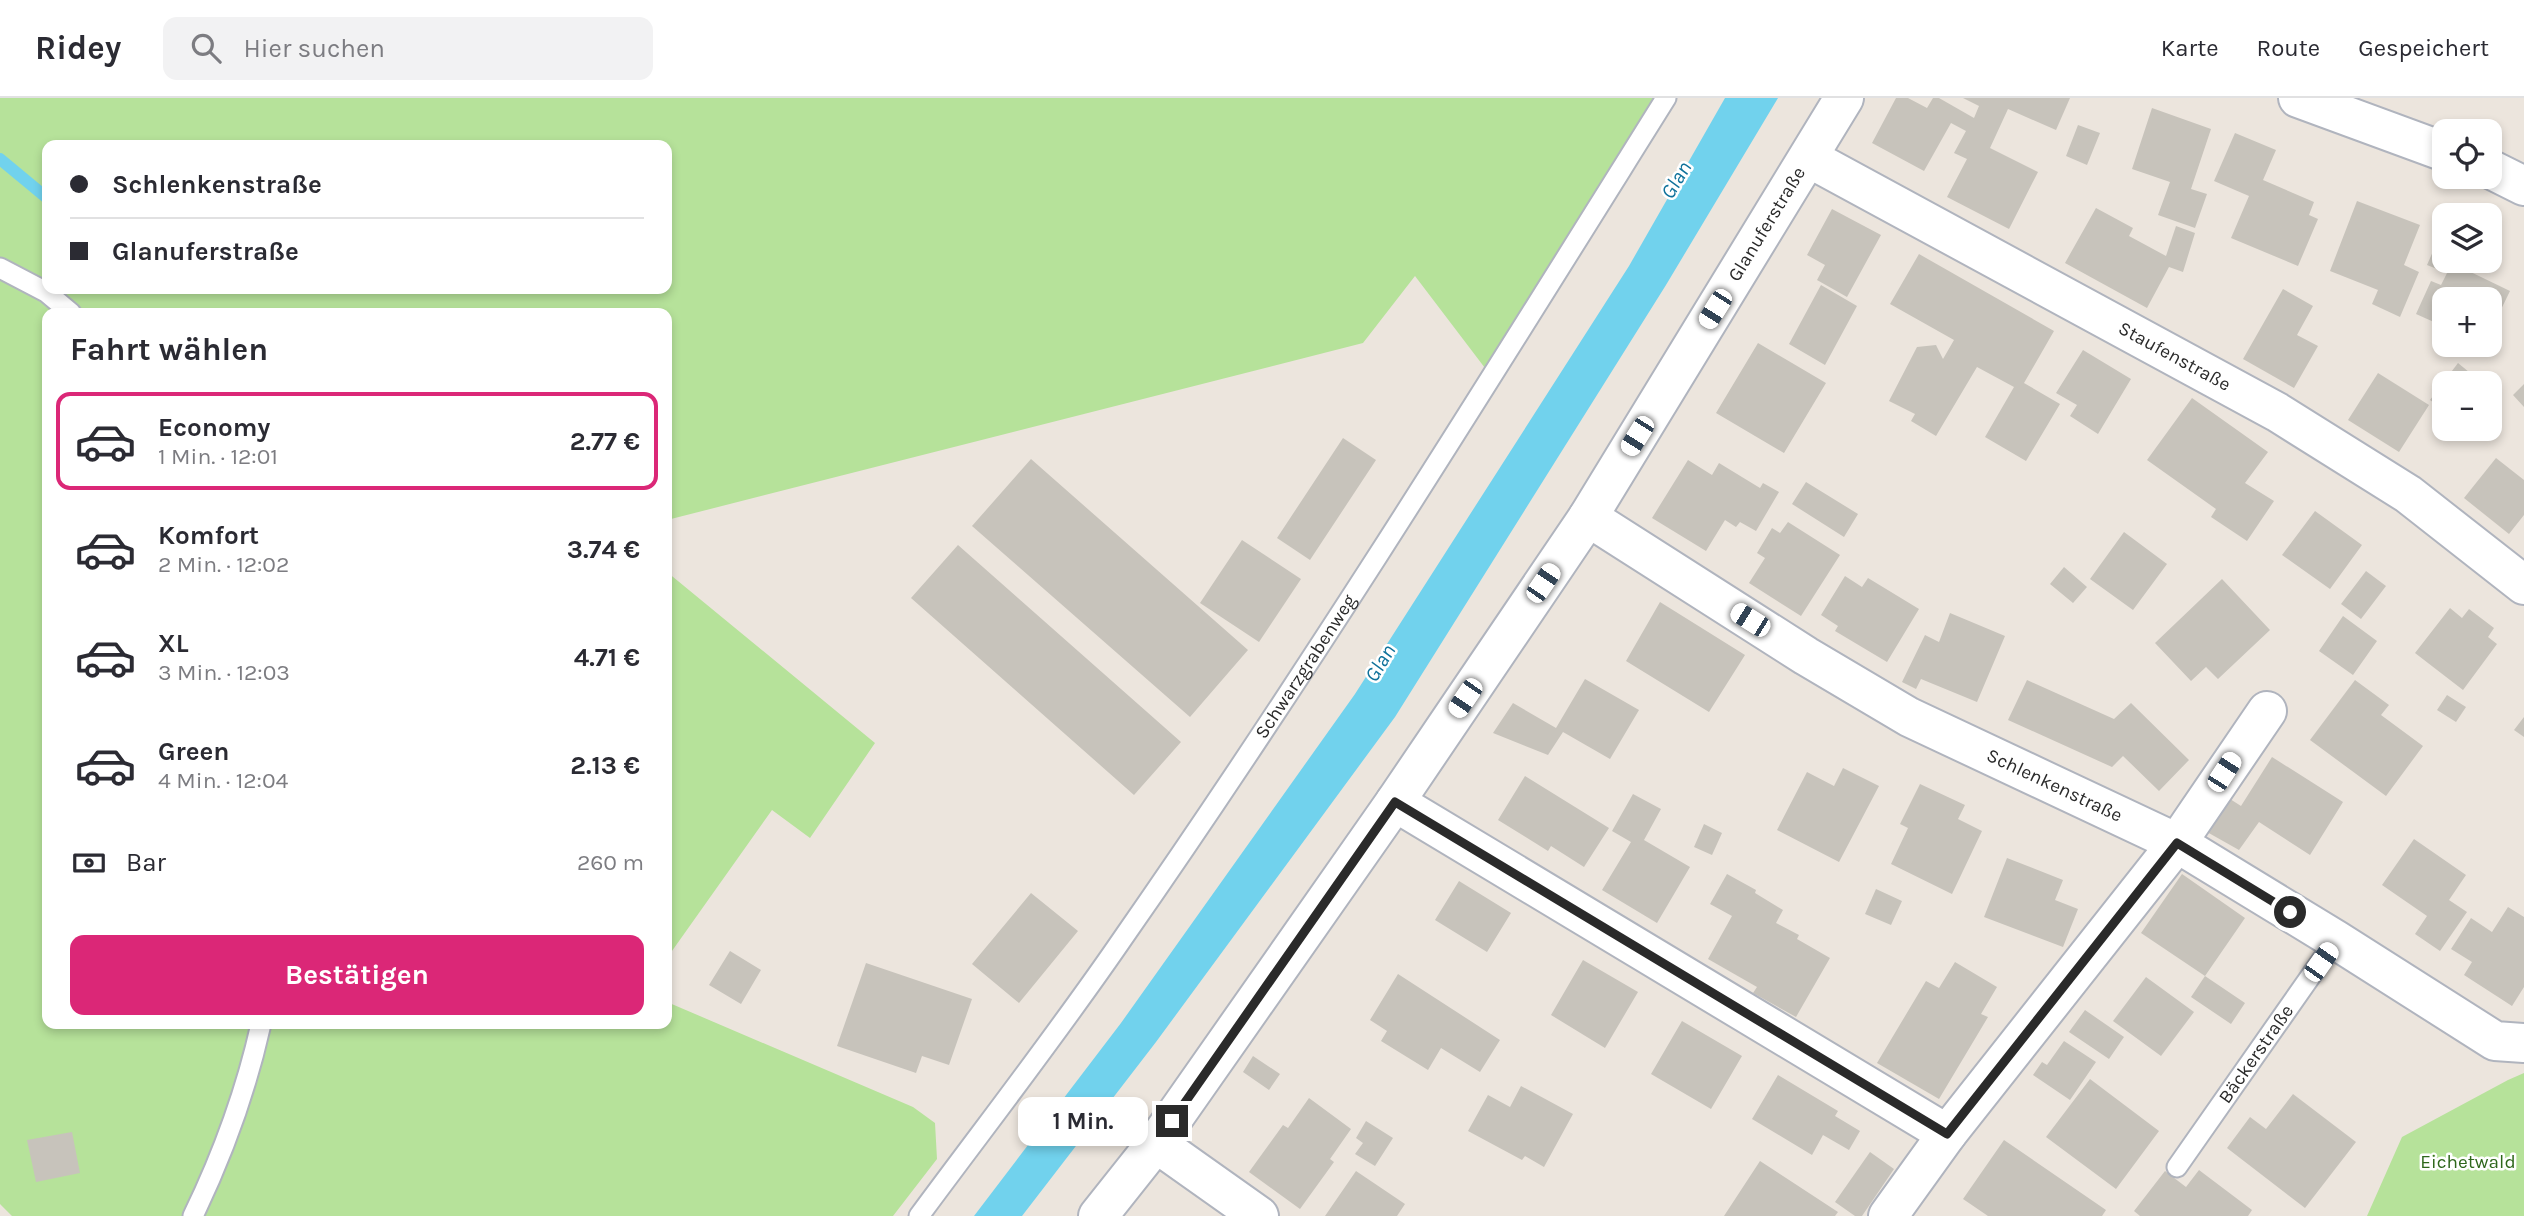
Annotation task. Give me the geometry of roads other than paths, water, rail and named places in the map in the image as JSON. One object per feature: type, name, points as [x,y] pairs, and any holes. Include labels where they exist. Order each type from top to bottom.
[{"type":"street","name":"Glanuferstraße","points":[[1098,1216],[1156,1143],[1395,802],[1588,517],[1844,98]]},
{"type":"street","points":[[2298,98],[2432,147]]},
{"type":"street","name":"Staufenstraße","points":[[1809,158],[2277,412],[2408,494],[2524,585]]},
{"type":"street","points":[[2502,175],[2524,186]]},
{"type":"street","name":"Schlenkenstraße","points":[[1588,517],[1806,656],[1909,717],[2177,843],[2495,1041],[2524,1043]]},
{"type":"street","points":[[1888,1216],[1947,1134],[2177,843],[2267,710]]},
{"type":"street","points":[[1395,802],[1947,1134]]},
{"type":"street","points":[[1156,1143],[1258,1216]]},
{"type":"lane","name":"Schwarzgrabenweg","points":[[919,1216],[1122,941],[1264,731],[1409,509],[1666,98]]},
{"type":"lane","points":[[0,268],[42,290]]},
{"type":"lane","points":[[48,294],[65,308]]},
{"type":"lane","name":"Bäckerstraße","points":[[2176,1167],[2336,940]]},
{"type":"lane","points":[[193,1216],[214,1172],[236,1114],[260,1029]]},
{"type":"water","name":"Glan","points":[[1725,98],[1778,98],[1666,285],[1395,717],[1156,1042],[1022,1216],[974,1216],[1121,1023],[1355,694],[1629,266]]},
{"type":"waterway","points":[[0,159],[42,194]]},
{"type":"park label","name":"Eichetwald","points":[[2468,1162]]}]
